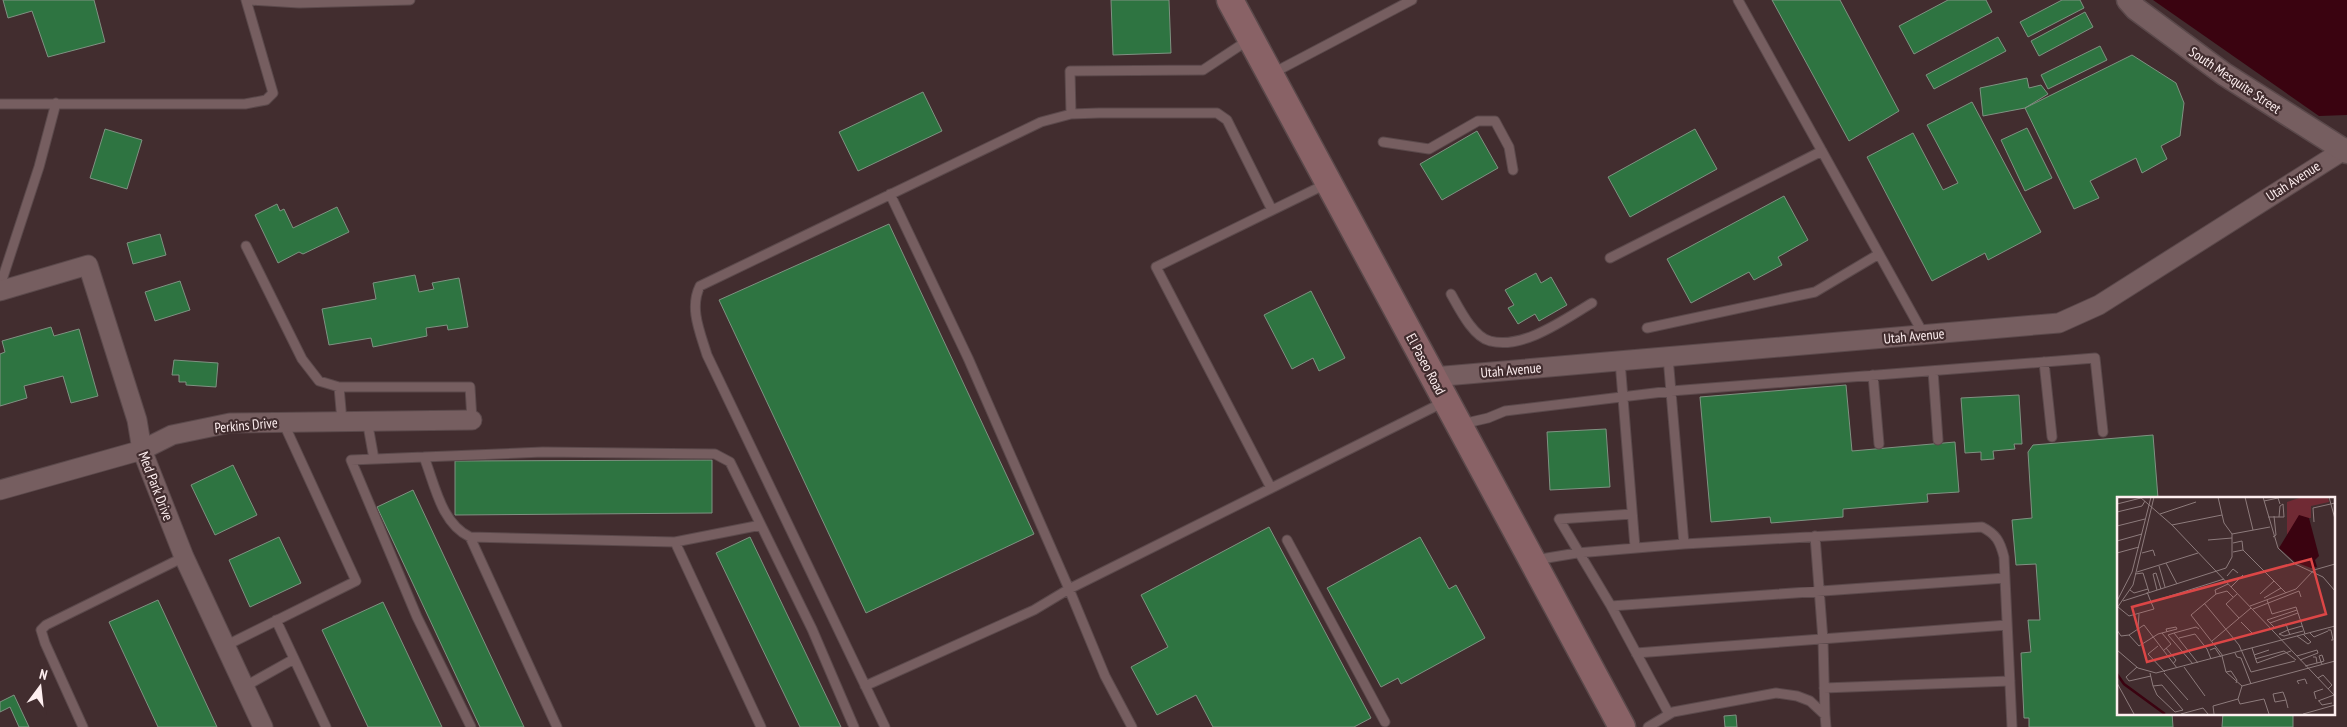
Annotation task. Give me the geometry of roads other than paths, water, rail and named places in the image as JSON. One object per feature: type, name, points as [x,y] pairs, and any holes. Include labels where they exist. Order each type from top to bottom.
[{"type":"main road","name":"El Paseo Road","points":[[1230,0],[1622,727]]},
{"type":"street","name":"South Mesquite Street","points":[[2128,0],[2136,9],[2224,74],[2291,118],[2346,149]]},
{"type":"street","name":"Utah Avenue","points":[[1433,377],[2060,323],[2099,305],[2346,149]]},
{"type":"street","name":"Med Park Drive","points":[[0,291],[88,266],[137,420],[142,450],[184,558],[263,727]]},
{"type":"street","name":"Perkins Drive","points":[[0,490],[142,450],[172,435],[230,423],[472,420]]},
{"type":"lane","points":[[0,104],[245,104],[266,100],[273,93],[248,0],[299,4],[410,0]]},
{"type":"lane","points":[[1270,74],[1412,0]]},
{"type":"lane","points":[[1738,0],[1924,335]]},
{"type":"lane","points":[[1071,114],[1070,71],[1203,70],[1251,39]]},
{"type":"lane","points":[[0,286],[39,167],[56,103]]},
{"type":"lane","points":[[885,727],[707,354],[698,326],[695,297],[700,286],[1041,122],[1071,114],[1217,113],[1227,120],[1272,210]]},
{"type":"lane","points":[[1383,142],[1429,149],[1478,121],[1495,122],[1509,147],[1513,170]]},
{"type":"lane","points":[[1610,258],[1822,151]]},
{"type":"lane","points":[[1270,488],[1156,266],[1328,183]]},
{"type":"lane","points":[[890,194],[968,358],[1105,676],[1132,727]]},
{"type":"lane","points":[[246,246],[302,359],[319,382],[339,387],[470,386],[472,420]]},
{"type":"lane","points":[[1646,328],[1815,292],[1879,254]]},
{"type":"lane","points":[[1451,294],[1471,327],[1489,341],[1510,341],[1531,337],[1592,303]]},
{"type":"lane","points":[[1668,357],[1684,544]]},
{"type":"lane","points":[[1459,425],[1488,418],[1505,411],[1671,391],[2095,358],[2102,432]]},
{"type":"lane","points":[[1620,362],[1635,547]]},
{"type":"lane","points":[[2044,362],[2052,437]]},
{"type":"lane","points":[[1933,371],[1938,440]]},
{"type":"lane","points":[[1873,375],[1879,444]]},
{"type":"lane","points":[[339,387],[342,421]]},
{"type":"lane","points":[[866,686],[1034,610],[1069,589],[1446,401]]},
{"type":"lane","points":[[367,420],[374,459]]},
{"type":"lane","points":[[225,646],[356,580],[283,422]]},
{"type":"lane","points":[[470,727],[417,617],[351,460],[543,452],[715,454],[730,462],[812,629],[854,727]]},
{"type":"lane","points":[[424,457],[448,520],[459,532],[470,537],[675,542],[761,525]]},
{"type":"lane","points":[[1632,514],[1559,519],[1611,606],[1669,714]]},
{"type":"lane","points":[[1532,560],[1577,552],[1635,547],[1982,527],[1991,532],[2000,541],[2004,557],[2012,727]]},
{"type":"lane","points":[[1816,536],[1823,640],[1826,727]]},
{"type":"lane","points":[[470,537],[557,727]]},
{"type":"lane","points":[[1287,540],[1385,722]]},
{"type":"lane","points":[[675,542],[762,727]]},
{"type":"lane","points":[[83,727],[41,630],[46,624],[184,558]]},
{"type":"lane","points":[[1611,606],[2005,578]]},
{"type":"lane","points":[[276,620],[326,727]]},
{"type":"lane","points":[[1636,653],[2007,625]]},
{"type":"lane","points":[[244,686],[294,659]]},
{"type":"lane","points":[[1824,688],[2010,681]]},
{"type":"lane","points":[[1648,727],[1669,714],[1732,700],[1776,693],[1797,696],[1810,701],[1825,715]]}]
